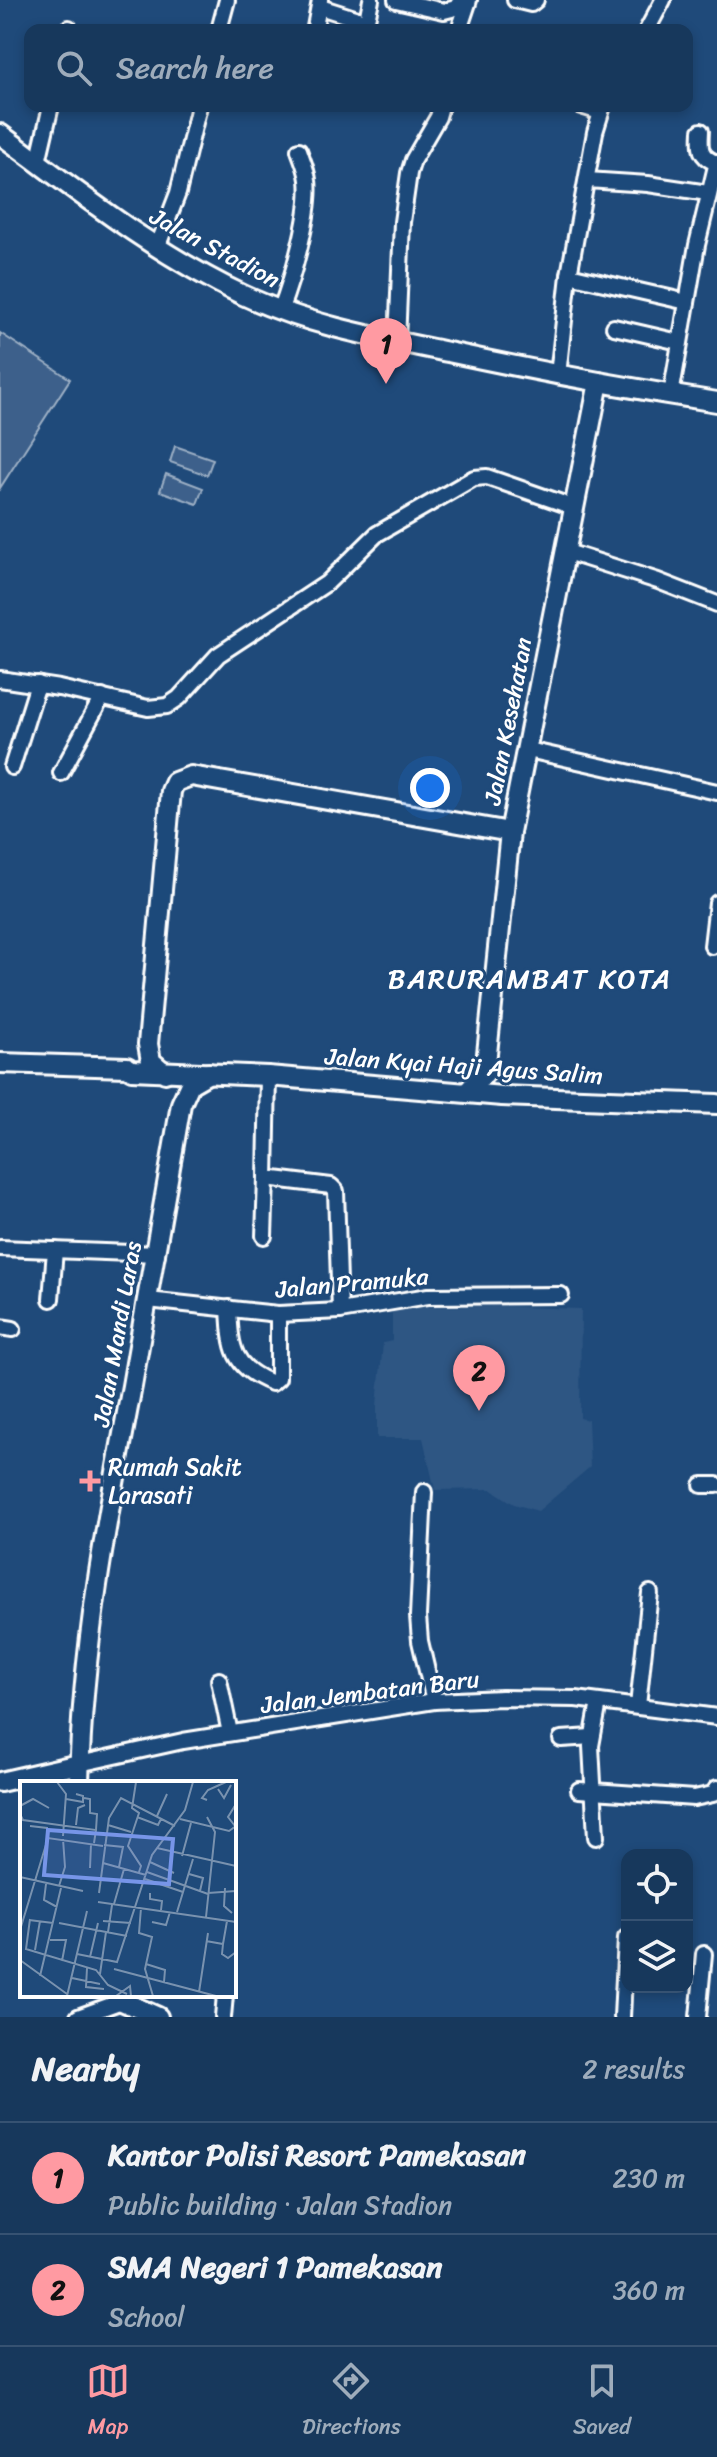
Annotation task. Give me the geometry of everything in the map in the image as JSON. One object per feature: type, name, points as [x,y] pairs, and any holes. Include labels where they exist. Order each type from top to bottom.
[{"type":"main road","name":"Jalan Stadion","points":[[0,134],[157,248],[280,311],[397,342],[558,375],[717,402]]},
{"type":"main road","name":"Jalan Kesehatan","points":[[485,1073],[510,832],[599,382]]},
{"type":"main road","points":[[181,1104],[176,1084],[151,1061],[148,1044],[171,791],[175,782],[191,776],[510,832]]},
{"type":"main road","points":[[127,1067],[140,1061],[148,1044]]},
{"type":"main road","name":"Jalan Kyai Haji Agus Salim","points":[[0,1063],[268,1076],[502,1096],[717,1104]]},
{"type":"main road","points":[[181,1104],[190,1084],[209,1073]]},
{"type":"main road","points":[[467,1092],[485,1073],[502,1096]]},
{"type":"main road","name":"Jalan Mandi Laras","points":[[79,1781],[84,1681],[93,1599],[157,1254],[181,1104]]},
{"type":"main road","points":[[0,1782],[79,1764]]},
{"type":"main road","points":[[119,1998],[158,2017]]},
{"type":"street","points":[[221,24],[227,0]]},
{"type":"street","points":[[366,24],[371,0]]},
{"type":"street","points":[[396,0],[444,11],[456,8],[461,0]]},
{"type":"street","points":[[461,24],[469,0]]},
{"type":"street","points":[[515,0],[531,4],[536,0]]},
{"type":"street","points":[[650,24],[663,0]]},
{"type":"street","points":[[316,24],[320,3],[362,24]]},
{"type":"street","points":[[38,162],[50,112]]},
{"type":"street","points":[[157,248],[178,193],[198,112]]},
{"type":"street","points":[[397,342],[402,222],[409,173],[439,112]]},
{"type":"street","points":[[558,375],[569,275],[601,112]]},
{"type":"street","points":[[671,395],[708,193],[717,163],[702,156],[701,131]]},
{"type":"street","points":[[280,311],[294,272],[309,193],[307,173],[299,150]]},
{"type":"street","points":[[587,180],[648,184],[708,193]]},
{"type":"street","points":[[569,275],[687,302]]},
{"type":"street","points":[[614,327],[679,342]]},
{"type":"street","points":[[0,679],[38,684],[148,708],[167,706],[179,698],[218,655],[327,583],[377,534],[474,478],[487,477],[576,497]]},
{"type":"street","points":[[564,551],[658,581],[717,604]]},
{"type":"street","points":[[12,767],[38,684]]},
{"type":"street","points":[[61,773],[102,697]]},
{"type":"street","points":[[528,750],[717,792]]},
{"type":"street","points":[[712,946],[717,903]]},
{"type":"street","points":[[264,1236],[268,1076]]},
{"type":"street","points":[[266,1178],[331,1186],[336,1191],[340,1311]]},
{"type":"street","points":[[0,1248],[157,1254]]},
{"type":"street","points":[[51,1299],[55,1250]]},
{"type":"street","name":"Jalan Pramuka","points":[[148,1300],[278,1314],[340,1311],[428,1296],[561,1295]]},
{"type":"street","points":[[229,1308],[232,1349],[238,1359],[260,1378],[272,1383],[278,1378],[278,1314]]},
{"type":"street","points":[[424,1500],[418,1616],[420,1641],[434,1701]]},
{"type":"street","points":[[638,1706],[650,1593]]},
{"type":"street","points":[[219,1680],[230,1733]]},
{"type":"street","name":"Jalan Jembatan Baru","points":[[79,1764],[230,1733],[464,1698],[599,1702],[717,1717]]},
{"type":"street","points":[[596,1837],[592,1737],[599,1702]]},
{"type":"street","points":[[561,1739],[592,1737]]},
{"type":"street","points":[[579,1790],[694,1798],[713,1794],[717,1788]]},
{"type":"street","points":[[698,2017],[704,1954]]},
{"type":"street","points":[[622,2017],[623,1993]]},
{"type":"street","points":[[223,2017],[225,1997]]},
{"type":"street","points":[[78,2017],[119,1998]]},
{"type":"shaded area","points":[[0,333],[70,379],[0,488]]},
{"type":"shaded area","points":[[175,446],[213,459],[207,475],[170,462]]},
{"type":"shaded area","points":[[166,474],[203,488],[197,504],[160,491]]},
{"type":"shaded area","points":[[392,1307],[581,1309],[580,1418],[588,1420],[590,1467],[538,1511],[514,1504],[491,1489],[435,1490],[423,1438],[377,1438],[383,1343],[392,1341]]},
{"type":"place","name":"Kantor Polisi Resort Pamekasan","points":[[386,384]]},
{"type":"place","name":"SMA Negeri 1 Pamekasan","points":[[479,1411]]},
{"type":"place","name":"Rumah Sakit Larasati","points":[[90,1481]]},
{"type":"district","name":"BARURAMBAT KOTA","points":[[530,978]]}]
